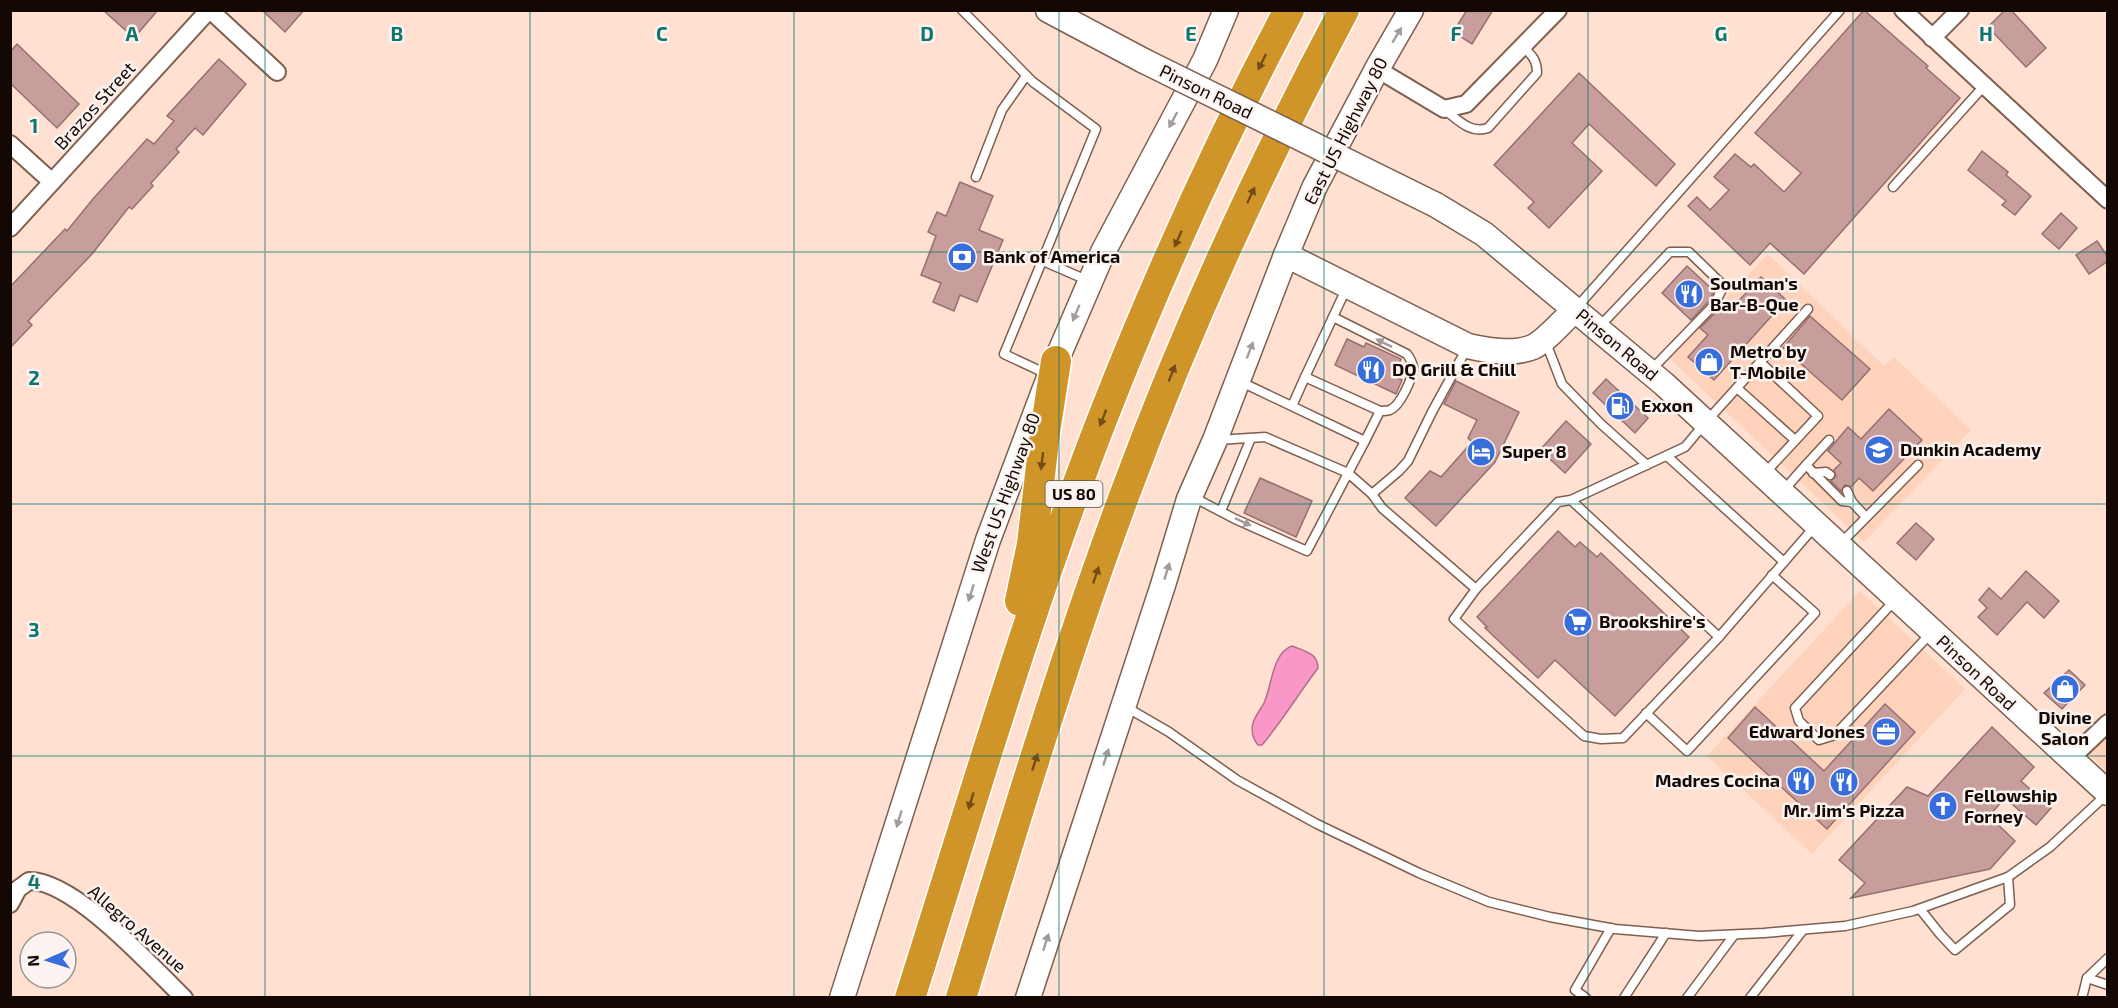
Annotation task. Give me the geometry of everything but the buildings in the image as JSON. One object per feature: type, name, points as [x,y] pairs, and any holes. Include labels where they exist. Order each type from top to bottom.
[{"type":"highway","name":"US 80","points":[[910,998],[983,764],[1061,533],[1104,416],[1179,237],[1289,10]]},
{"type":"highway","name":"US 80","points":[[961,998],[1017,818],[1110,535],[1181,351],[1268,160],[1344,10]]},
{"type":"highway","points":[[983,764],[998,679],[1026,577],[1053,368]]},
{"type":"highway","points":[[974,998],[1017,818]]},
{"type":"main road","name":"Pinson Road","points":[[1048,10],[1144,61],[1436,205],[1485,234],[1649,372],[2108,793]]},
{"type":"main road","name":"West US Highway 80","points":[[843,998],[988,540],[1053,368],[1118,221],[1204,60],[1226,10]]},
{"type":"main road","name":"East US Highway 80","points":[[1286,255],[1315,186],[1411,10]]},
{"type":"main road","points":[[1028,998],[1190,495],[1215,440],[1286,255],[1468,346],[1486,351],[1507,352],[1534,346],[1575,310]]},
{"type":"street","points":[[210,10],[277,72]]},
{"type":"street","name":"Brazos Street","points":[[10,228],[210,10]]},
{"type":"street","points":[[1377,69],[1444,109],[1466,104],[1558,10]]},
{"type":"street","points":[[1903,10],[2108,200]]},
{"type":"street","points":[[1932,38],[1960,10]]},
{"type":"street","points":[[10,144],[52,182]]},
{"type":"street","points":[[2070,759],[2108,723]]},
{"type":"street","name":"Allegro Avenue","points":[[10,904],[18,889],[28,881],[43,883],[80,902],[184,998]]},
{"type":"lane","points":[[962,10],[1026,76],[1096,129],[1004,354],[1053,368]]},
{"type":"lane","points":[[1575,310],[1840,10]]},
{"type":"lane","points":[[1444,109],[1471,129],[1481,131],[1488,128],[1537,73],[1537,64],[1532,55],[1522,46]]},
{"type":"lane","points":[[976,177],[1002,110],[1026,76]]},
{"type":"lane","points":[[1893,187],[1984,86]]},
{"type":"lane","points":[[1597,329],[1670,252],[1689,252],[1724,286],[1713,306],[1649,372]]},
{"type":"lane","points":[[1043,261],[1090,281]]},
{"type":"lane","points":[[1292,406],[1347,287]]},
{"type":"lane","points":[[1808,309],[1685,447],[1571,500],[1558,502],[1476,589],[1454,619],[1584,736],[1600,739],[1623,738],[1719,637],[1816,525]]},
{"type":"lane","points":[[1305,377],[1380,411],[1390,410],[1398,404],[1410,380],[1413,369],[1407,354],[1333,317]]},
{"type":"lane","points":[[1544,338],[1562,384],[1601,424],[1647,465]]},
{"type":"lane","points":[[1372,494],[1408,461],[1468,346]]},
{"type":"lane","points":[[1760,362],[1818,416],[1762,476]]},
{"type":"lane","points":[[1238,381],[1365,441]]},
{"type":"lane","points":[[1737,388],[1795,440]]},
{"type":"lane","points":[[1190,495],[1307,551],[1380,411]]},
{"type":"lane","points":[[1215,440],[1265,437],[1348,473],[1372,494],[1382,508],[1476,589]]},
{"type":"lane","points":[[1221,511],[1251,438]]},
{"type":"lane","points":[[1781,493],[1829,440]]},
{"type":"lane","points":[[1667,456],[1784,562]]},
{"type":"lane","points":[[1806,465],[1842,501],[1852,502]]},
{"type":"lane","points":[[1838,546],[1918,465]]},
{"type":"lane","points":[[1813,473],[1826,472],[1830,475]]},
{"type":"lane","points":[[1847,491],[1852,502],[1866,518]]},
{"type":"lane","points":[[1571,500],[1719,637]]},
{"type":"lane","points":[[1646,713],[1687,751],[1815,613],[1772,574]]},
{"type":"lane","points":[[1896,599],[1795,708],[1799,721],[1819,740],[1835,735],[1932,632]]},
{"type":"lane","points":[[1123,705],[1168,732],[1238,780],[1317,824],[1419,873],[1490,902],[1550,917],[1611,928],[1699,936],[1845,926],[1920,909],[2008,878],[2050,848],[2108,793]]},
{"type":"lane","points":[[1920,909],[1955,950],[2010,905],[2008,878]]},
{"type":"lane","points":[[1586,998],[1575,990],[1611,928]]},
{"type":"lane","points":[[1750,998],[1803,930]]},
{"type":"lane","points":[[1624,998],[1666,933]]},
{"type":"lane","points":[[1686,998],[1734,934]]},
{"type":"lane","points":[[2082,998],[2087,978],[2108,958]]},
{"type":"lane","points":[[2087,978],[2108,985]]},
{"type":"shaded area","points":[[1768,254],[1884,366],[1894,357],[1971,430],[1864,542],[1669,358]]},
{"type":"shaded area","points":[[1860,591],[1965,689],[1812,854],[1707,756]]},
{"type":"shaded area","points":[[1292,646],[1313,656],[1318,668],[1270,736],[1262,745],[1258,745],[1253,735],[1253,723],[1267,696],[1273,671],[1280,655]]},
{"type":"shaded area","points":[[2107,734],[2107,772],[2089,754]]},
{"type":"place","name":"Bank of America","points":[[962,257]]},
{"type":"place","name":"Soulman's Bar-B-Que","points":[[1689,294]]},
{"type":"place","name":"Metro by T-Mobile","points":[[1709,362]]},
{"type":"place","name":"DQ Grill & Chill","points":[[1371,370]]},
{"type":"place","name":"Exxon","points":[[1620,406]]},
{"type":"place","name":"Dunkin Academy","points":[[1879,450]]},
{"type":"place","name":"Super 8","points":[[1481,452]]},
{"type":"place","name":"Brookshire's","points":[[1578,622]]},
{"type":"place","name":"Divine Salon","points":[[2065,689]]},
{"type":"place","name":"Edward Jones","points":[[1886,732]]},
{"type":"place","name":"Madres Cocina","points":[[1801,781]]},
{"type":"place","name":"Mr. Jim's Pizza","points":[[1844,782]]},
{"type":"place","name":"Fellowship Forney","points":[[1943,806]]}]
